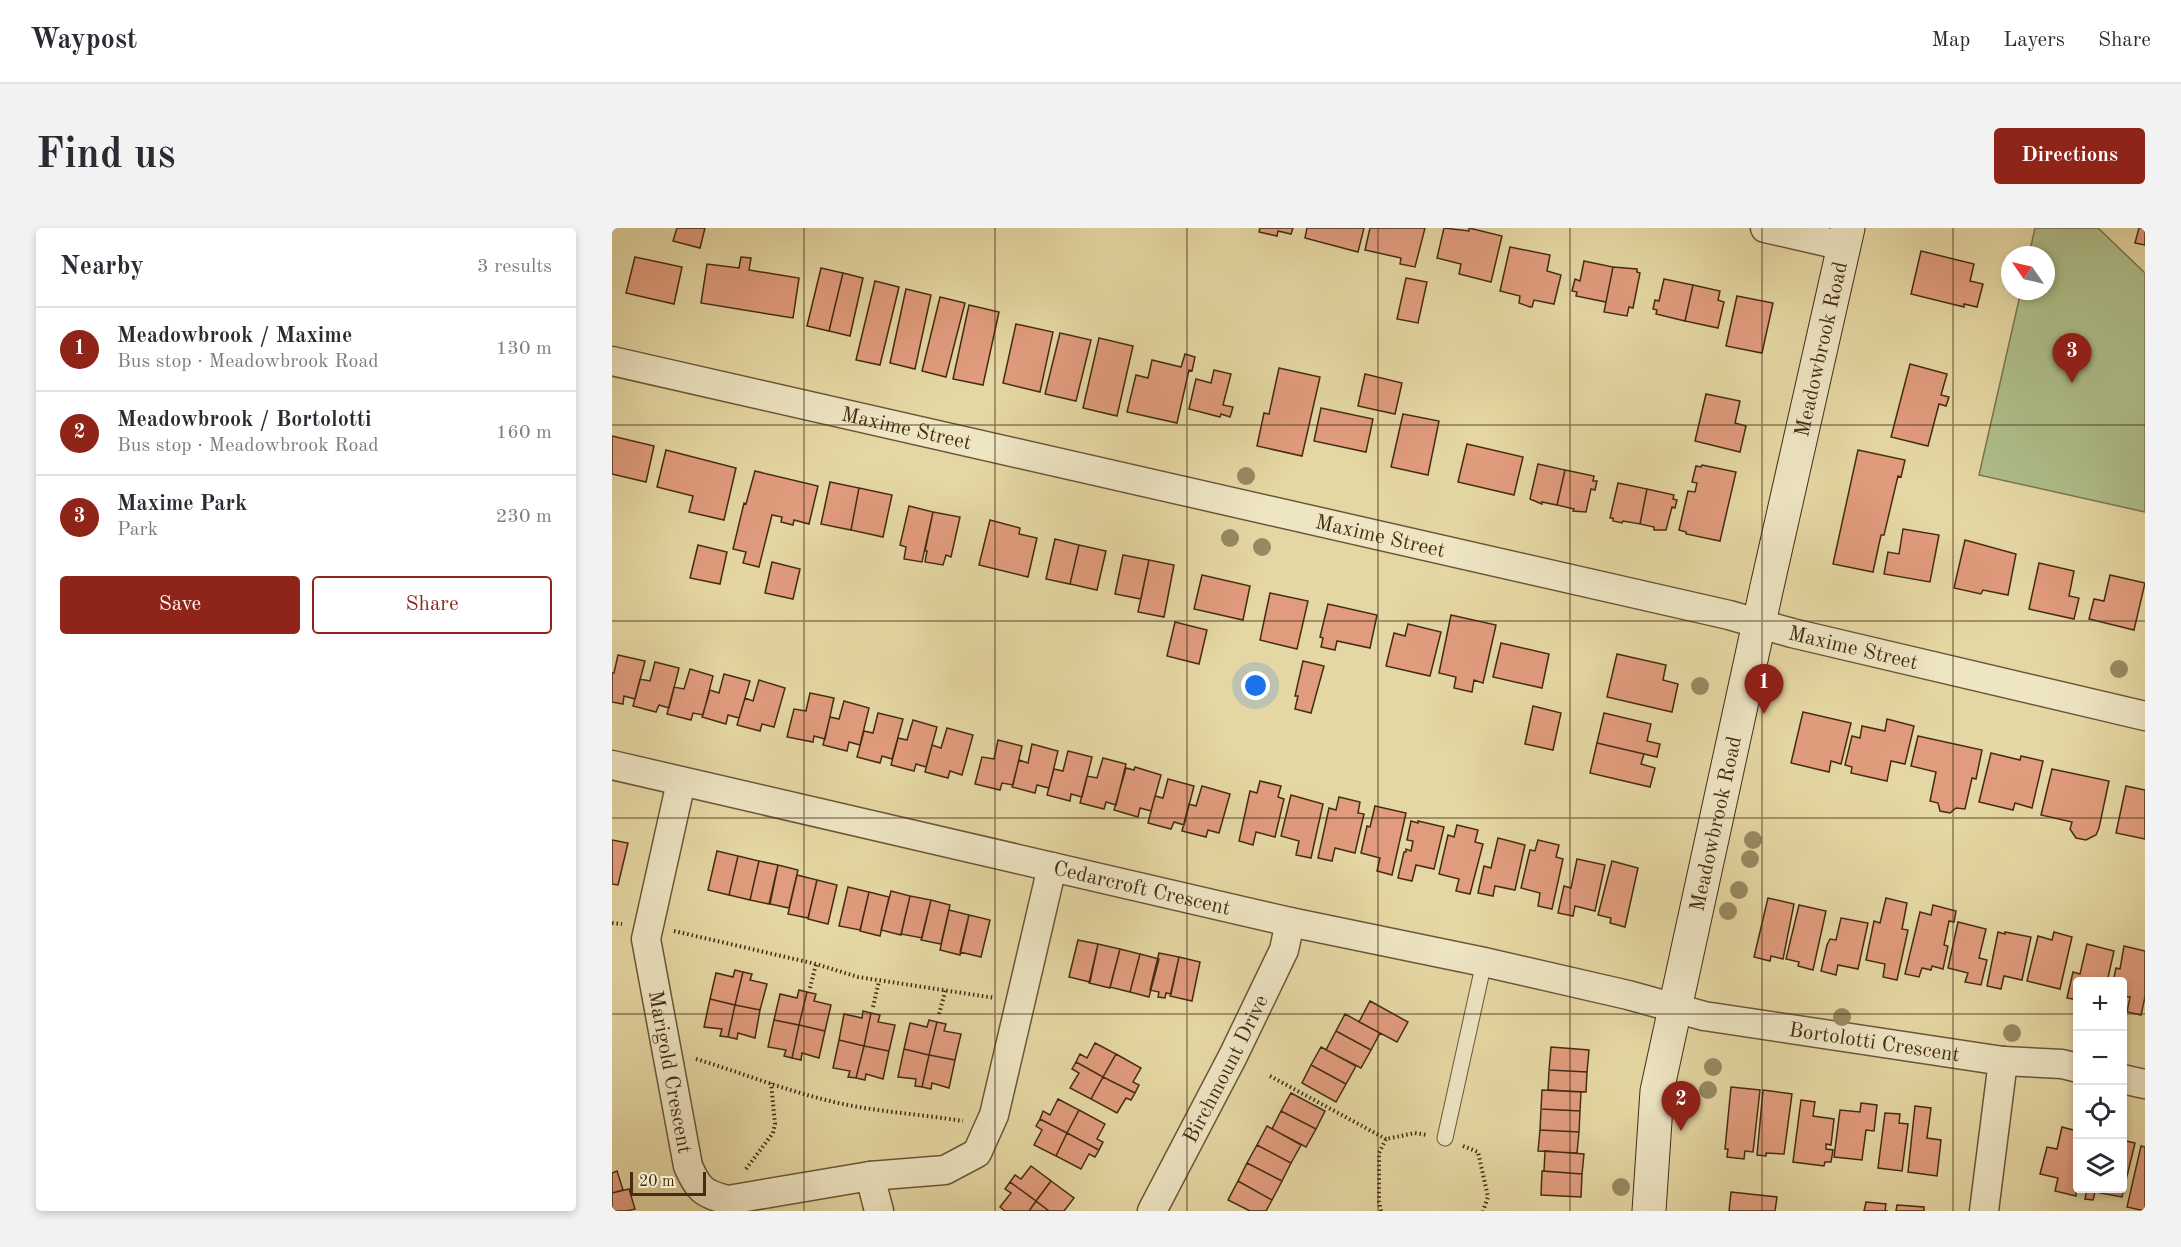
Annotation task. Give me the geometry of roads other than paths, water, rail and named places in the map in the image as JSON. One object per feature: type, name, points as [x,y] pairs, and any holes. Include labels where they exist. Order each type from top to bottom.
[{"type":"street","points":[[1765,228],[1846,237]]},
{"type":"street","name":"Meadowbrook Road","points":[[1649,1211],[1657,1091],[1846,237]]},
{"type":"street","name":"Maxime Street","points":[[612,361],[1729,615],[1792,633],[2145,716]]},
{"type":"street","name":"Cedarcroft Crescent","points":[[612,765],[1290,922],[1484,962],[1628,995],[1674,1009]]},
{"type":"street","name":"Marigold Crescent","points":[[681,782],[646,939],[688,1166],[696,1185],[712,1197],[728,1200],[870,1176],[945,1170],[977,1154],[994,1115],[1052,867]]},
{"type":"street","name":"Birchmount Drive","points":[[1152,1211],[1233,1056],[1284,950],[1290,922]]},
{"type":"street","name":"Bortolotti Crescent","points":[[1674,1009],[1704,1016],[2003,1062],[2073,1067]]},
{"type":"street","points":[[1984,1211],[2003,1062]]},
{"type":"street","points":[[2127,1079],[2145,1084]]},
{"type":"street","points":[[870,1176],[879,1211]]},
{"type":"lane","points":[[1445,1138],[1484,962]]},
{"type":"place","name":"Maxime Park","points":[[2072,383]]},
{"type":"place","name":"Meadowbrook / Maxime","points":[[1764,714]]},
{"type":"place","name":"Meadowbrook / Bortolotti","points":[[1681,1131]]}]
